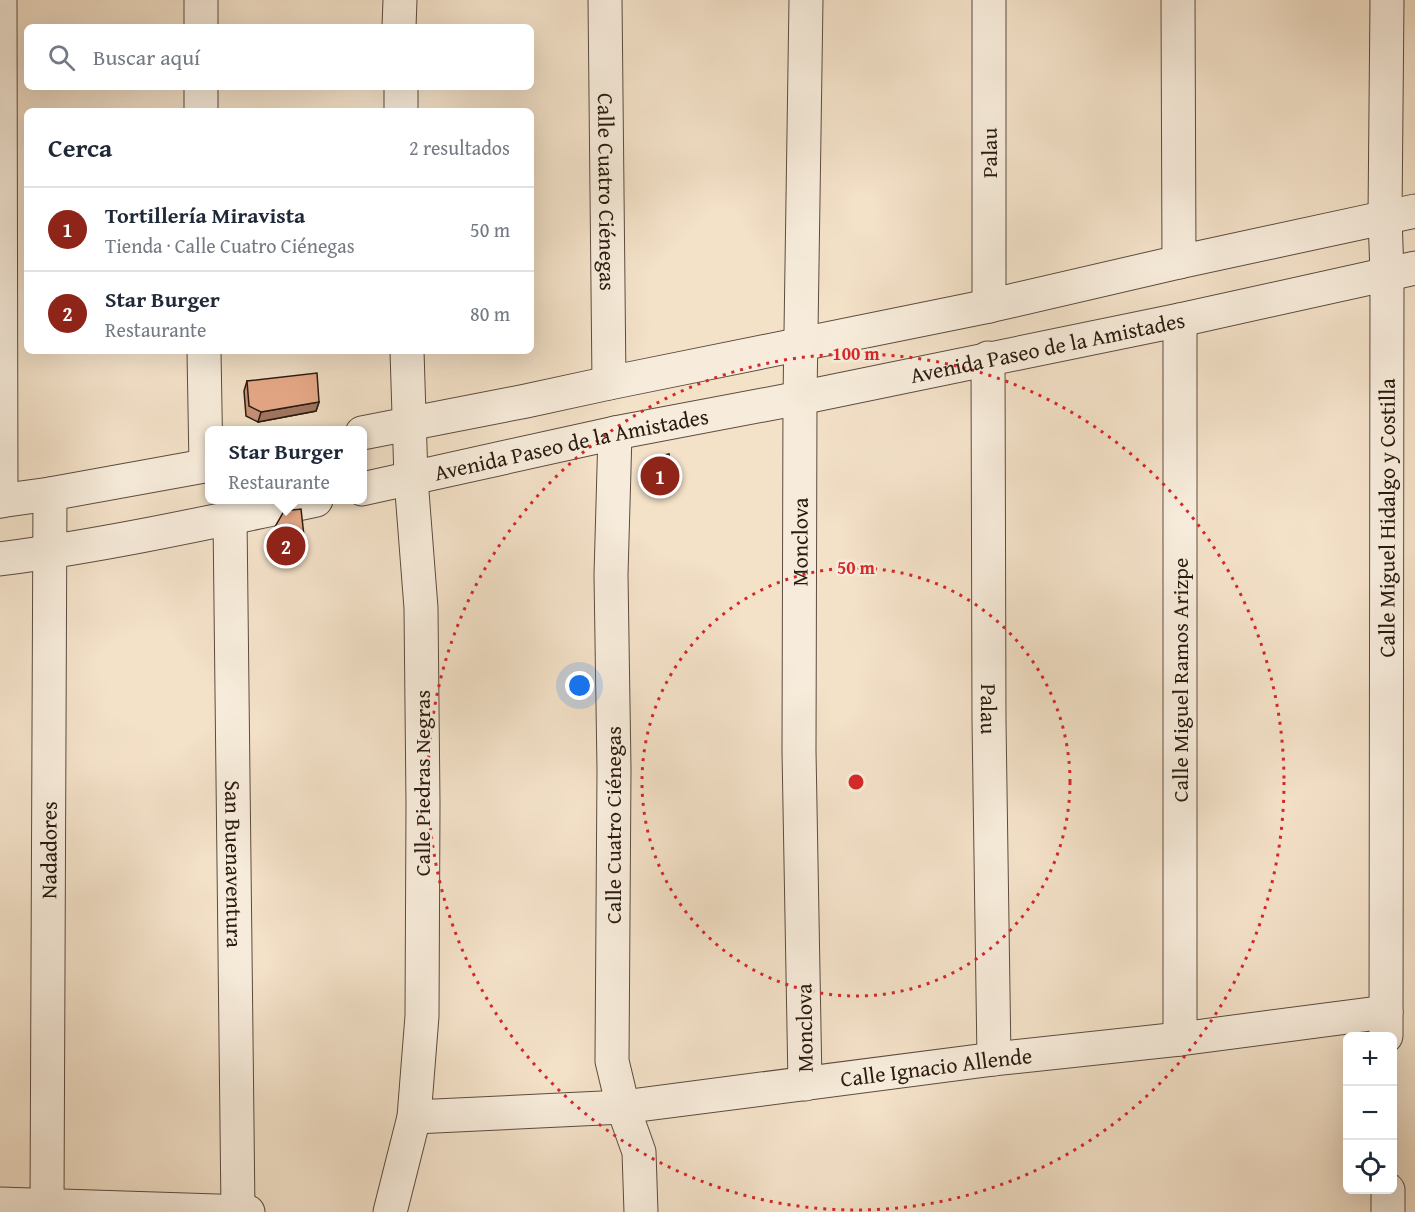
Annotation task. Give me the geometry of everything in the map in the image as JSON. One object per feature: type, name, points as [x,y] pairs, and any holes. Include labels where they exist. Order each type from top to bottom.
[{"type":"street","points":[[0,0],[0,501],[205,466]]},
{"type":"street","points":[[201,0],[201,24]]},
{"type":"street","points":[[399,24],[400,0]]},
{"type":"street","name":"Calle Cuatro Ciénegas","points":[[605,0],[609,383]]},
{"type":"street","name":"Monclova","points":[[805,1084],[799,751],[800,344],[806,0]]},
{"type":"street","name":"Palau","points":[[989,0],[989,306]]},
{"type":"street","points":[[1178,0],[1179,262]]},
{"type":"street","name":"Calle Miguel Hidalgo y Costilla","points":[[1386,1024],[1401,271],[1400,214],[1387,0]]},
{"type":"street","points":[[201,90],[201,108]]},
{"type":"street","points":[[401,90],[401,108]]},
{"type":"street","points":[[367,432],[526,402],[989,306],[1400,214]]},
{"type":"street","name":"Avenida Paseo de la Amistades","points":[[367,488],[615,433],[800,398],[1180,320],[1401,271]]},
{"type":"street","name":"Calle Miguel Ramos Arizpe","points":[[1180,320],[1180,1039]]},
{"type":"street","points":[[204,354],[207,426]]},
{"type":"street","name":"Calle Piedras Negras","points":[[390,1212],[414,1117],[422,1016],[421,608],[411,479],[406,354]]},
{"type":"street","name":"Palau","points":[[988,358],[989,721],[994,1059]]},
{"type":"street","name":"Calle Cuatro Ciénegas","points":[[615,433],[611,576],[614,769],[612,1060],[623,1107],[639,1152],[641,1212]]},
{"type":"street","name":"Nadadores","points":[[47,1206],[50,494]]},
{"type":"street","points":[[0,559],[50,552],[297,504]]},
{"type":"street","name":"San Buenaventura","points":[[230,518],[237,1211]]},
{"type":"street","name":"Calle Ignacio Allende","points":[[414,1117],[623,1107],[994,1059],[1180,1039],[1386,1024]]},
{"type":"street","points":[[1388,1194],[1388,1212]]},
{"type":"street","points":[[0,1204],[248,1212]]},
{"type":"building","points":[[317,373],[319,402],[261,412],[249,406],[247,381]]},
{"type":"building","points":[[669,454],[673,485],[653,485],[651,458]]},
{"type":"building","points":[[301,509],[305,545],[275,548],[275,527],[284,511]]},
{"type":"place","name":"Tortillería Miravista","points":[[660,476]]},
{"type":"place","name":"Star Burger","points":[[286,546]]}]
